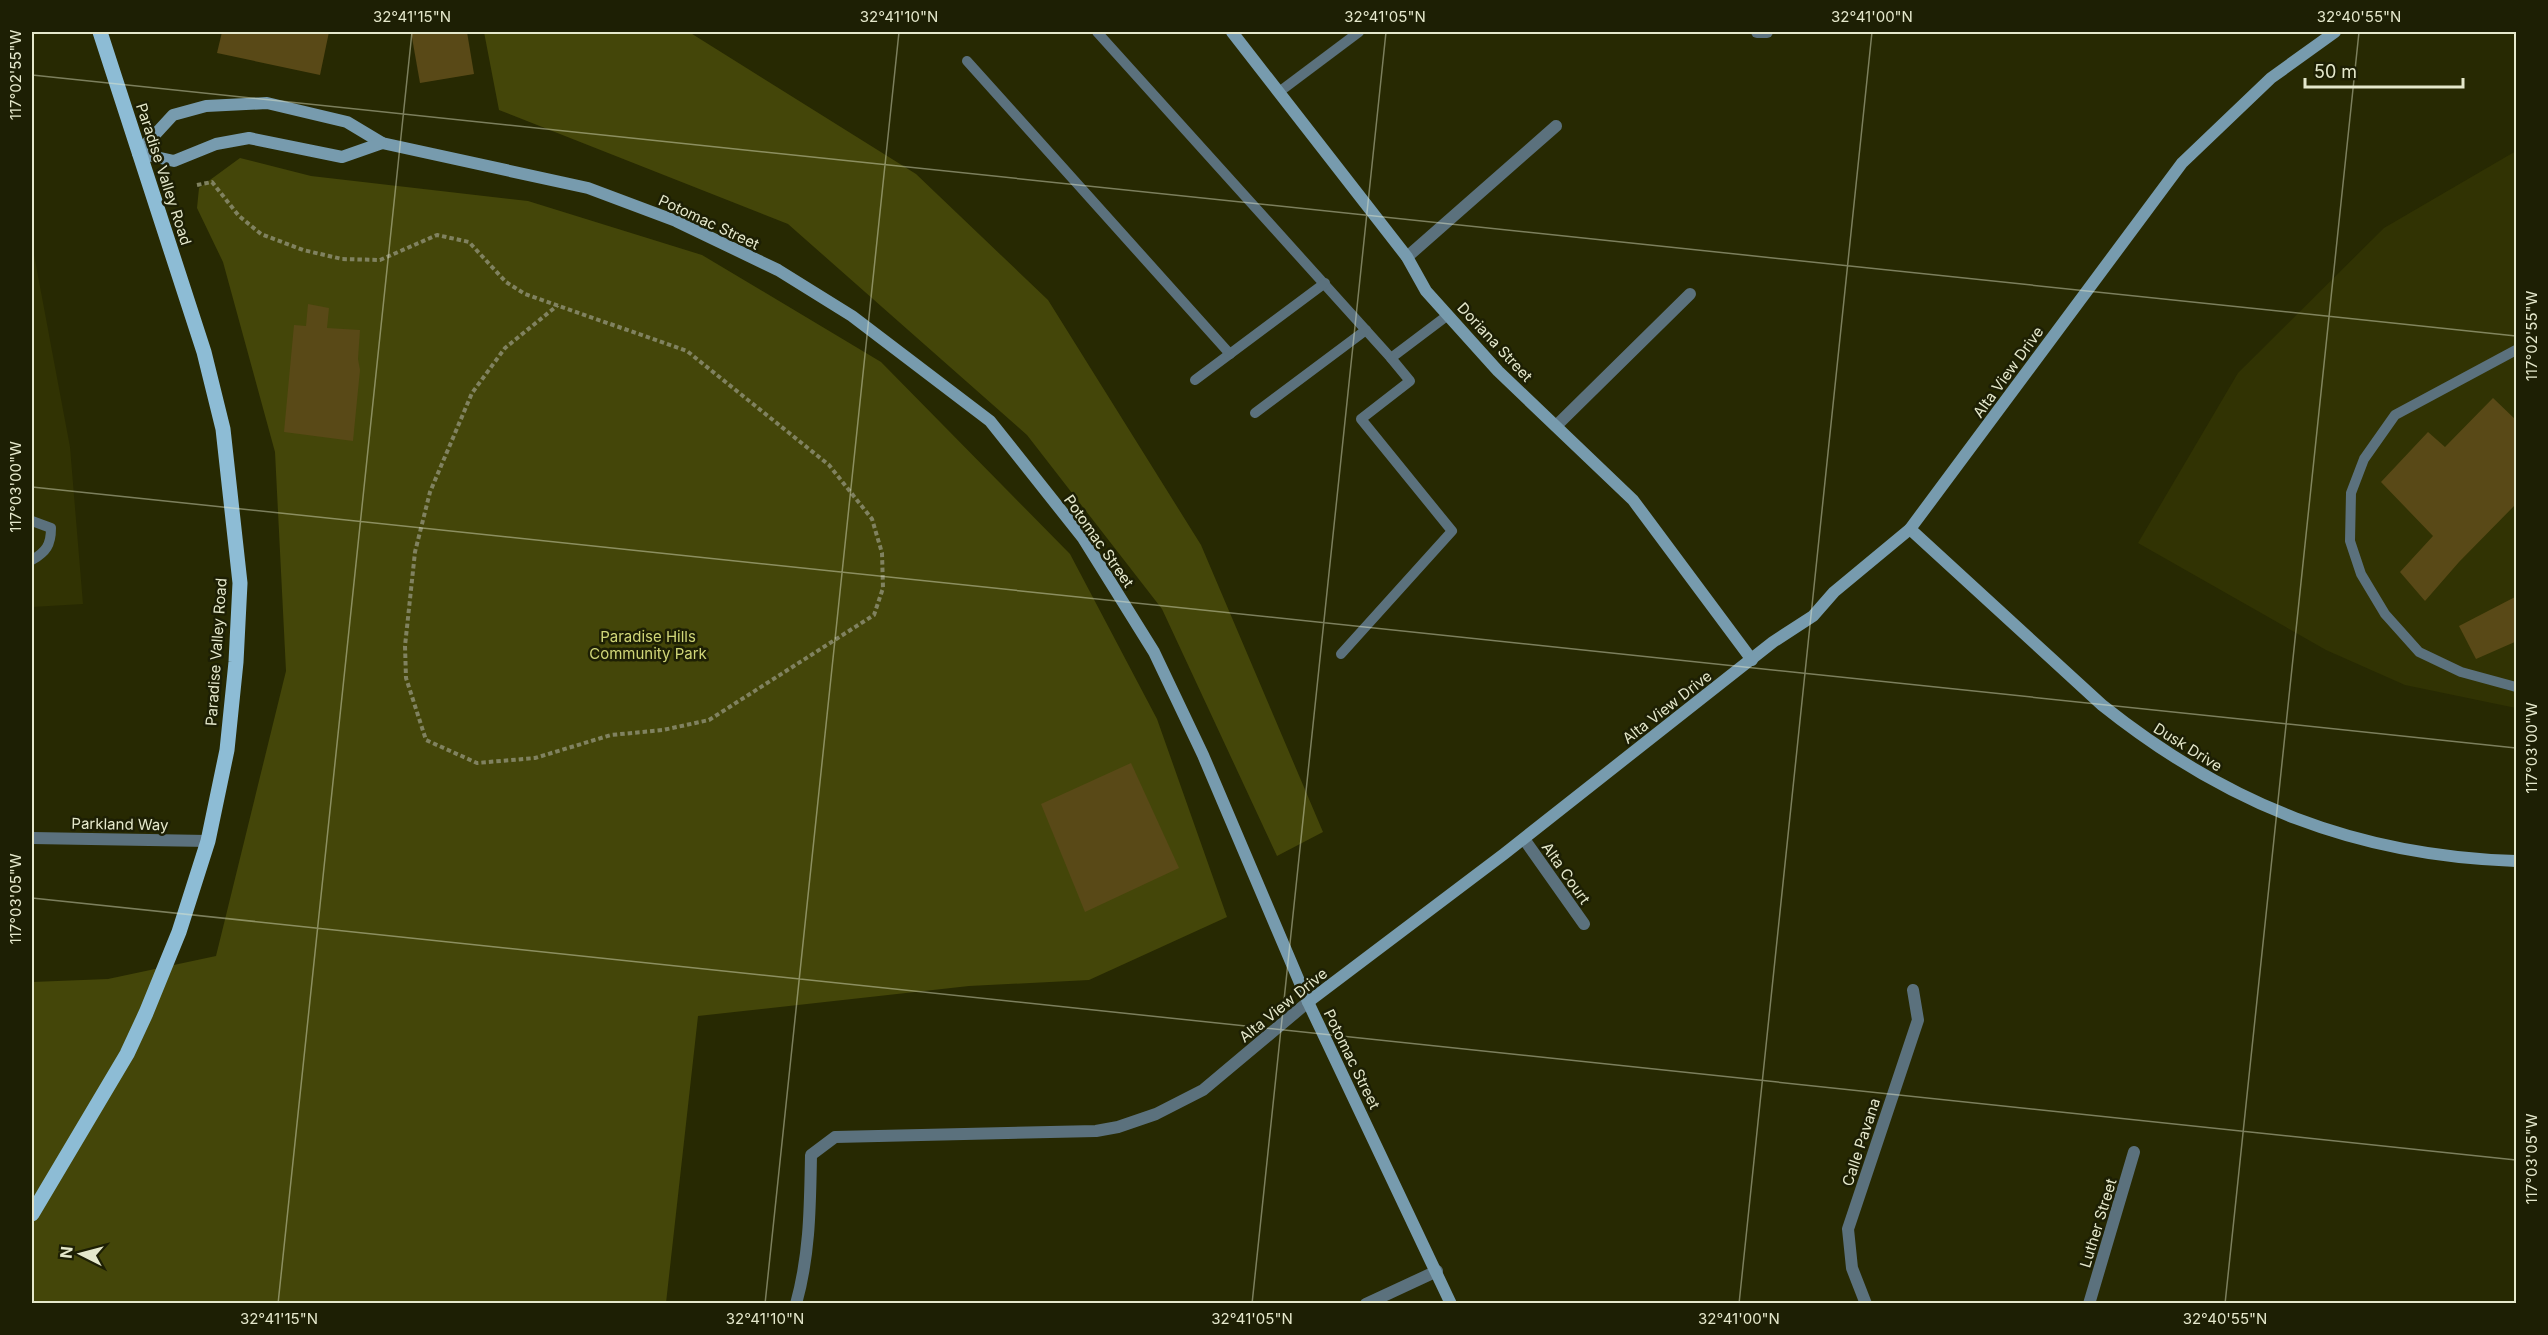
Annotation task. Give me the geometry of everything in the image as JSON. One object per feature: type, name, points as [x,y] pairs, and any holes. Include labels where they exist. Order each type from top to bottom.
[{"type":"main road","name":"Paradise Valley Road","points":[[32,1214],[127,1054],[179,932],[208,841],[226,750],[236,662],[240,583],[223,429],[204,352],[100,32]]},
{"type":"street","name":"Doriana Street","points":[[1232,32],[1407,257],[1426,291],[1498,371],[1633,500],[1752,660]]},
{"type":"street","points":[[1758,32],[1767,32]]},
{"type":"street","name":"Alta View Drive","points":[[796,1304],[803,1279],[810,1231],[811,1155],[835,1137],[1096,1131],[1134,1122],[1173,1106],[1203,1090],[1308,1002],[1524,839],[1752,660],[1813,616],[1834,592],[1910,529],[2182,163],[2271,78],[2333,32]]},
{"type":"street","name":"Potomac Street","points":[[138,153],[173,115],[206,106],[267,103],[347,122],[382,142],[588,188],[676,220],[778,270],[852,316],[990,421],[1083,538],[1154,652],[1203,755],[1308,1002],[1451,1304]]},
{"type":"street","points":[[1407,257],[1556,126]]},
{"type":"street","points":[[138,153],[174,161],[216,144],[249,138],[342,157],[382,142]]},
{"type":"street","points":[[1556,426],[1690,294]]},
{"type":"street","name":"Dusk Drive","points":[[1910,529],[2102,705],[2198,773],[2269,808],[2346,836],[2430,854],[2517,861]]},
{"type":"street","name":"Parkland Way","points":[[32,838],[208,841]]},
{"type":"street","name":"Alta Court","points":[[1524,839],[1584,924]]},
{"type":"street","name":"Calle Pavana","points":[[1866,1304],[1852,1268],[1848,1229],[1918,1020],[1913,990]]},
{"type":"street","name":"Luther Street","points":[[2090,1304],[2134,1152]]},
{"type":"street","points":[[1366,1304],[1437,1271]]},
{"type":"lane","points":[[1097,32],[1410,381],[1361,419],[1452,531],[1341,654]]},
{"type":"lane","points":[[1279,92],[1359,32]]},
{"type":"lane","points":[[967,62],[1230,354]]},
{"type":"lane","points":[[1195,380],[1324,283]]},
{"type":"lane","points":[[1391,358],[1448,315]]},
{"type":"lane","points":[[1255,413],[1366,330]]},
{"type":"lane","points":[[2517,350],[2396,415],[2364,459],[2351,493],[2350,541],[2361,574],[2385,614],[2419,651],[2461,672],[2517,687]]},
{"type":"lane","points":[[32,521],[51,528],[51,540],[44,553],[32,560]]},
{"type":"path","points":[[197,185],[212,182],[238,216],[261,234],[303,250],[342,259],[380,260],[437,235],[469,242],[506,282],[525,294],[558,305],[687,351],[829,465],[872,519],[882,553],[883,588],[874,615],[709,720],[663,730],[611,735],[535,758],[477,763],[426,740],[406,678],[405,646],[415,552],[430,492],[472,393],[506,348],[558,305]]},
{"type":"shaded area","points":[[2516,151],[2516,708],[2405,685],[2326,650],[2138,543],[2238,373],[2384,228]]},
{"type":"shaded area","points":[[32,244],[70,447],[83,604],[32,607]]},
{"type":"green space","points":[[484,32],[689,32],[916,174],[1048,300],[1201,545],[1323,832],[1277,856],[1162,609],[1027,435],[788,224],[499,110]]},
{"type":"green space","name":"Paradise Hills Community Park","points":[[240,158],[311,176],[528,201],[702,255],[881,362],[1070,554],[1157,719],[1227,917],[1089,980],[969,986],[698,1016],[666,1303],[32,1303],[32,982],[108,979],[216,956],[286,671],[275,452],[223,262],[197,208],[199,188]]},
{"type":"building","points":[[222,32],[329,32],[320,75],[217,53]]},
{"type":"building","points":[[411,32],[467,32],[474,74],[420,83]]},
{"type":"building","points":[[308,304],[329,308],[327,328],[360,330],[358,359],[360,370],[353,441],[284,432],[294,325],[306,326]]},
{"type":"building","points":[[2493,398],[2517,421],[2517,503],[2459,562],[2425,601],[2400,572],[2433,536],[2381,482],[2428,432],[2445,447]]},
{"type":"building","points":[[2517,596],[2517,641],[2476,659],[2459,626]]},
{"type":"building","points":[[1131,763],[1179,868],[1085,912],[1041,804]]}]
